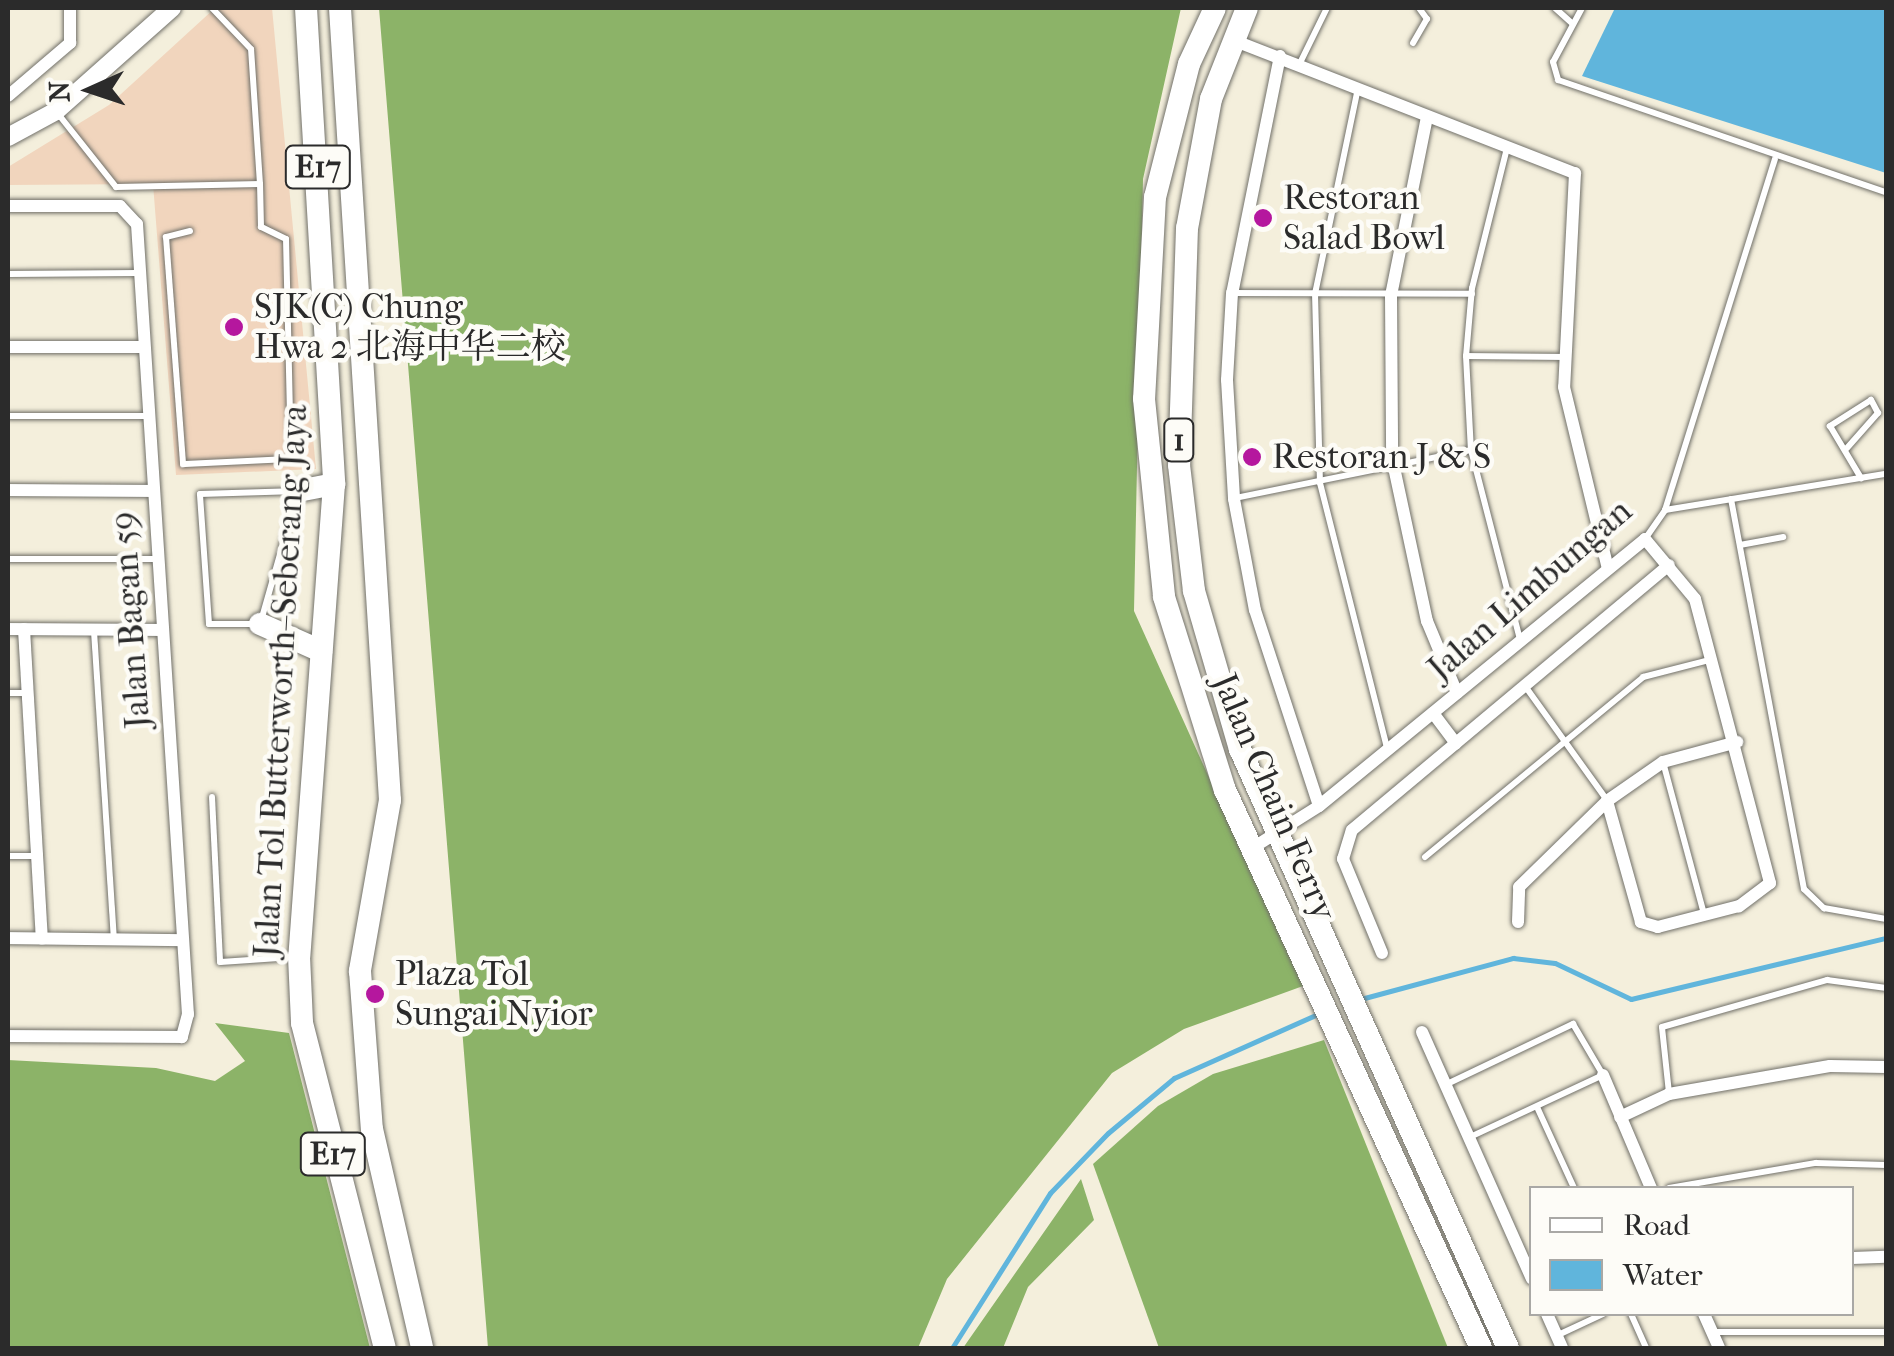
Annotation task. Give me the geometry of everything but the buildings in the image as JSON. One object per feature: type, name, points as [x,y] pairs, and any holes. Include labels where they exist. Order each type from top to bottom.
[{"type":"highway","name":"Jalan Tol Butterworth–Seberang Jaya","points":[[306,8],[330,326],[334,484],[299,956],[306,1054],[385,1348]]},
{"type":"highway","name":"Jalan Tol Butterworth–Seberang Jaya","points":[[340,8],[390,800],[360,971],[372,1129],[422,1348]]},
{"type":"highway","points":[[1189,64],[1201,8]]},
{"type":"highway","name":"Jalan Chain Ferry","points":[[1215,8],[1189,64],[1155,197],[1144,399],[1149,516],[1201,730],[1281,907],[1360,1048],[1508,1348]]},
{"type":"highway","name":"Jalan Chain Ferry","points":[[1247,8],[1209,110],[1187,228],[1181,496],[1202,630],[1240,748],[1280,830],[1360,1048],[1481,1348]]},
{"type":"highway","points":[[298,491],[334,484]]},
{"type":"highway","points":[[260,624],[321,650]]},
{"type":"street","points":[[8,96],[70,43],[70,8]]},
{"type":"street","points":[[8,137],[56,111],[172,8]]},
{"type":"street","points":[[1233,40],[1507,146],[1578,182],[1564,358],[1580,468],[1608,569]]},
{"type":"street","name":"Jalan Chain Ferry","points":[[1280,56],[1232,294],[1234,498],[1255,610],[1319,806]]},
{"type":"street","points":[[1427,118],[1391,295],[1393,470],[1426,620],[1456,694]]},
{"type":"street","name":"Jalan Bagan 59","points":[[8,206],[120,206],[136,224],[182,940],[182,1036],[8,1036]]},
{"type":"street","points":[[8,348],[144,347]]},
{"type":"street","points":[[8,490],[153,491]]},
{"type":"street","points":[[1607,802],[1641,922],[1658,928],[1739,906],[1770,883],[1737,742],[1694,598],[1645,539]]},
{"type":"street","name":"Jalan Limbungan","points":[[1254,847],[1319,806],[1645,539]]},
{"type":"street","name":"Jalan Limbungan","points":[[1382,953],[1345,843],[1456,743],[1670,565]]},
{"type":"street","points":[[8,629],[162,630]]},
{"type":"street","points":[[24,629],[42,938]]},
{"type":"street","points":[[1432,713],[1456,743]]},
{"type":"street","points":[[1518,922],[1519,887],[1607,802],[1663,762],[1737,742]]},
{"type":"street","points":[[8,938],[182,940]]},
{"type":"street","points":[[1422,1032],[1529,1272]]},
{"type":"street","points":[[1620,1117],[1669,1094],[1830,1066],[1886,1067]]},
{"type":"street","points":[[1602,1075],[1650,1186]]},
{"type":"street","points":[[1854,1258],[1886,1257]]},
{"type":"street","points":[[1548,1316],[1559,1342]]},
{"type":"street","points":[[1705,1316],[1719,1348]]},
{"type":"lane","points":[[190,231],[166,238],[183,464],[291,458],[286,238],[261,226],[251,49],[212,8]]},
{"type":"lane","points":[[1300,64],[1327,8]]},
{"type":"lane","points":[[1413,43],[1427,19],[1419,8]]},
{"type":"lane","points":[[1555,8],[1573,24],[1581,10]]},
{"type":"lane","points":[[1581,10],[1554,62],[1558,80],[1775,160],[1886,192]]},
{"type":"lane","points":[[1358,86],[1315,293],[1320,483],[1388,750]]},
{"type":"lane","points":[[56,111],[116,187],[260,184]]},
{"type":"lane","points":[[1507,146],[1472,294],[1466,356],[1471,450],[1520,641]]},
{"type":"lane","points":[[1665,510],[1775,160]]},
{"type":"lane","points":[[8,274],[140,273]]},
{"type":"lane","points":[[1232,294],[1472,294]]},
{"type":"lane","points":[[1466,356],[1564,358]]},
{"type":"lane","points":[[1847,448],[1878,414],[1871,400],[1832,420],[1861,478]]},
{"type":"lane","points":[[8,416],[148,416]]},
{"type":"lane","points":[[1234,498],[1393,470],[1471,450]]},
{"type":"lane","name":"Jalan Limbungan","points":[[1645,539],[1665,510],[1886,474]]},
{"type":"lane","points":[[298,491],[260,624],[210,624],[200,494],[298,491]]},
{"type":"lane","points":[[1732,499],[1804,889],[1824,908],[1886,918]]},
{"type":"lane","points":[[1740,545],[1782,537]]},
{"type":"lane","points":[[8,559],[158,559]]},
{"type":"lane","points":[[94,630],[114,939]]},
{"type":"lane","points":[[1426,857],[1643,677],[1714,658]]},
{"type":"lane","name":"Jalan Limbungan","points":[[1525,686],[1607,802]]},
{"type":"lane","points":[[8,693],[28,693]]},
{"type":"lane","points":[[1663,762],[1704,914]]},
{"type":"lane","points":[[212,797],[220,962],[299,956]]},
{"type":"lane","points":[[8,856],[38,856]]},
{"type":"lane","points":[[1669,1094],[1662,1028],[1827,980],[1886,988]]},
{"type":"lane","points":[[1446,1085],[1573,1024],[1602,1075],[1469,1138]]},
{"type":"lane","points":[[1537,1107],[1573,1186]]},
{"type":"lane","points":[[1680,1186],[1816,1162],[1886,1165]]},
{"type":"lane","points":[[1559,1342],[1601,1316]]},
{"type":"lane","points":[[1632,1316],[1646,1348]]},
{"type":"lane","points":[[1712,1332],[1886,1332]]},
{"type":"shaded area","name":"SJK(C) Chung Hwa 2 北海中华二校","points":[[215,8],[272,8],[316,469],[176,475],[153,184],[8,185],[8,167],[109,105]]},
{"type":"green space","points":[[379,8],[1181,8],[1143,179],[1134,611],[1303,986],[1184,1029],[1112,1073],[947,1279],[918,1348],[488,1348]]},
{"type":"green space","points":[[215,1023],[289,1033],[370,1348],[8,1348],[8,1060],[156,1068],[215,1081],[245,1061]]},
{"type":"green space","points":[[1324,1040],[1448,1348],[1159,1348],[1093,1164],[1158,1106],[1213,1074]]},
{"type":"green space","points":[[1081,1179],[1094,1220],[1028,1287],[1003,1348],[963,1348]]},
{"type":"water","points":[[1615,8],[1886,8],[1886,173],[1582,76]]},
{"type":"waterway","points":[[1357,1000],[1513,958],[1555,963],[1631,999],[1886,938]]},
{"type":"waterway","points":[[952,1348],[1050,1193],[1108,1133],[1174,1078],[1318,1014]]},
{"type":"place","name":"Restoran Salad Bowl","points":[[1263,218]]},
{"type":"place","name":"SJK(C) Chung Hwa 2 北海中华二校","points":[[234,327]]},
{"type":"place","name":"Restoran J & S","points":[[1252,457]]},
{"type":"place","name":"Plaza Tol Sungai Nyior","points":[[375,994]]}]
